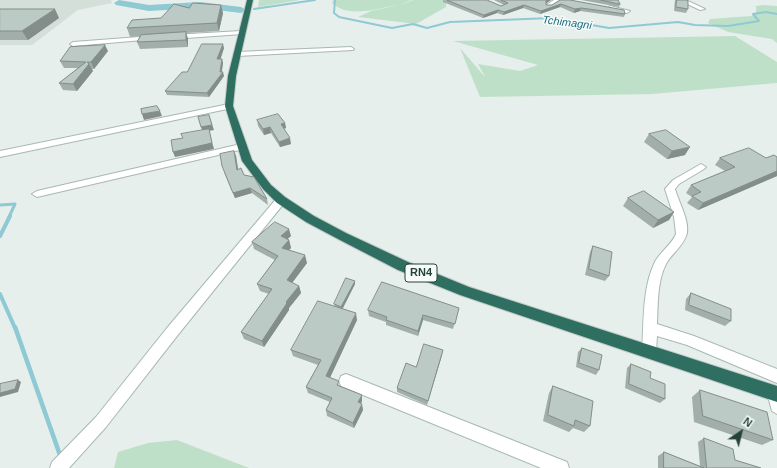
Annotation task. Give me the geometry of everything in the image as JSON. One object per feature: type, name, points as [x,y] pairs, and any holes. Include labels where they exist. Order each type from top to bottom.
[{"type":"highway","name":"RN4","points":[[250,0],[231,81],[229,106],[241,147],[257,176],[281,200],[310,219],[403,266],[466,291],[649,352],[776,398]]},
{"type":"street","points":[[548,6],[558,0]]},
{"type":"street","points":[[682,0],[702,9]]},
{"type":"street","points":[[605,7],[627,11]]},
{"type":"street","points":[[74,44],[241,34]]},
{"type":"street","points":[[237,54],[351,49]]},
{"type":"street","points":[[0,154],[51,142],[173,120],[229,106]]},
{"type":"street","points":[[37,194],[241,147]]},
{"type":"street","points":[[649,352],[653,303],[660,264],[678,241],[681,232],[679,218],[670,189],[676,182],[701,167]]},
{"type":"street","points":[[58,468],[101,422],[172,332],[281,200]]},
{"type":"street","points":[[651,328],[689,340],[777,376]]},
{"type":"street","points":[[346,381],[561,468]]},
{"type":"shaded area","points":[[0,0],[111,0],[112,3],[78,10],[32,45],[0,45]]},
{"type":"green space","points":[[259,0],[300,0],[258,7]]},
{"type":"green space","points":[[333,0],[411,0],[400,5],[413,0],[449,0],[446,2],[446,7],[416,24],[358,17],[371,11],[398,5],[373,10],[355,11],[339,8],[332,3]]},
{"type":"green space","points":[[756,6],[777,6],[777,43],[772,39],[728,32],[708,23],[710,19],[751,16],[756,14]]},
{"type":"green space","points":[[735,36],[777,62],[777,83],[652,94],[480,97],[460,48],[485,77],[478,64],[520,71],[538,65],[453,41]]},
{"type":"green space","points":[[177,440],[249,468],[114,468],[118,452],[148,443]]},
{"type":"building","points":[[447,0],[487,0],[501,6],[508,3],[501,0],[547,0],[546,5],[552,5],[560,0],[570,0],[624,10],[625,14],[581,8],[575,9],[561,4],[541,11],[524,5],[504,12],[498,10],[484,15]]},
{"type":"building","points":[[601,0],[618,0],[620,4]]},
{"type":"building","points":[[677,0],[688,1],[688,9],[676,7]]},
{"type":"building","points":[[193,3],[221,5],[217,23],[127,28],[132,20],[161,18],[174,4],[189,8]]},
{"type":"building","points":[[0,9],[55,9],[22,31],[0,31]]},
{"type":"building","points":[[186,32],[186,40],[137,42],[141,35]]},
{"type":"building","points":[[202,44],[223,44],[217,59],[222,59],[220,72],[223,72],[207,93],[165,91],[182,72],[187,72]]},
{"type":"building","points":[[105,45],[91,62],[87,62],[89,64],[73,84],[59,83],[86,62],[60,61],[70,47]]},
{"type":"building","points":[[157,106],[160,111],[142,114],[141,109]]},
{"type":"building","points":[[278,114],[285,123],[281,124],[290,138],[279,142],[270,127],[263,129],[257,120]]},
{"type":"building","points":[[209,115],[212,125],[201,127],[198,117]]},
{"type":"building","points":[[209,129],[212,143],[173,152],[171,140],[183,138],[181,134]]},
{"type":"building","points":[[666,130],[690,147],[672,151],[649,134]]},
{"type":"building","points":[[749,148],[766,158],[774,155],[777,157],[777,171],[703,203],[692,196],[701,192],[691,185],[735,167],[720,158]]},
{"type":"building","points":[[234,151],[237,170],[241,168],[244,175],[254,177],[267,199],[250,188],[233,193],[222,166],[220,154]]},
{"type":"building","points":[[644,191],[674,212],[658,220],[628,198]]},
{"type":"building","points":[[275,222],[289,229],[281,236],[289,240],[282,248],[305,255],[287,280],[299,286],[286,302],[287,303],[262,341],[241,332],[272,289],[257,284],[278,256],[252,242]]},
{"type":"building","points":[[593,246],[612,252],[609,276],[589,269]]},
{"type":"building","points":[[346,278],[355,281],[341,307],[334,304]]},
{"type":"building","points":[[382,282],[459,308],[455,324],[423,315],[418,331],[386,320],[387,317],[368,310]]},
{"type":"building","points":[[691,293],[731,309],[731,321],[689,305]]},
{"type":"building","points":[[318,301],[356,313],[326,376],[339,381],[337,385],[362,395],[358,402],[362,404],[353,423],[326,410],[332,398],[306,387],[321,360],[291,350]]},
{"type":"building","points":[[424,344],[443,350],[428,401],[397,388],[406,363],[416,367]]},
{"type":"building","points":[[582,348],[602,355],[599,370],[579,363]]},
{"type":"building","points":[[631,364],[651,372],[650,378],[665,384],[665,399],[629,384]]},
{"type":"building","points":[[18,380],[15,389],[0,393],[0,384]]},
{"type":"building","points":[[553,386],[593,401],[590,426],[575,420],[574,426],[548,415]]},
{"type":"building","points":[[700,390],[767,412],[773,440],[703,416]]},
{"type":"building","points":[[704,438],[733,449],[735,460],[761,468],[707,468]]},
{"type":"building","points":[[664,452],[704,468],[664,468]]},
{"type":"waterway","name":"Tchimagni","points":[[254,9],[315,0]]},
{"type":"waterway","name":"Tchimagni","points":[[335,0],[334,13],[339,17],[392,28],[413,24],[427,28],[450,22],[551,18],[609,28],[678,22],[695,25],[728,26],[759,21],[753,14],[766,12],[777,14]]},
{"type":"waterway","name":"Tchimagni","points":[[119,3],[149,8],[200,5],[241,10]]},
{"type":"waterway","points":[[0,205],[15,204],[9,217]]},
{"type":"waterway","points":[[0,236],[10,216]]},
{"type":"waterway","points":[[0,294],[15,328]]},
{"type":"waterway","points":[[15,327],[61,458]]}]
